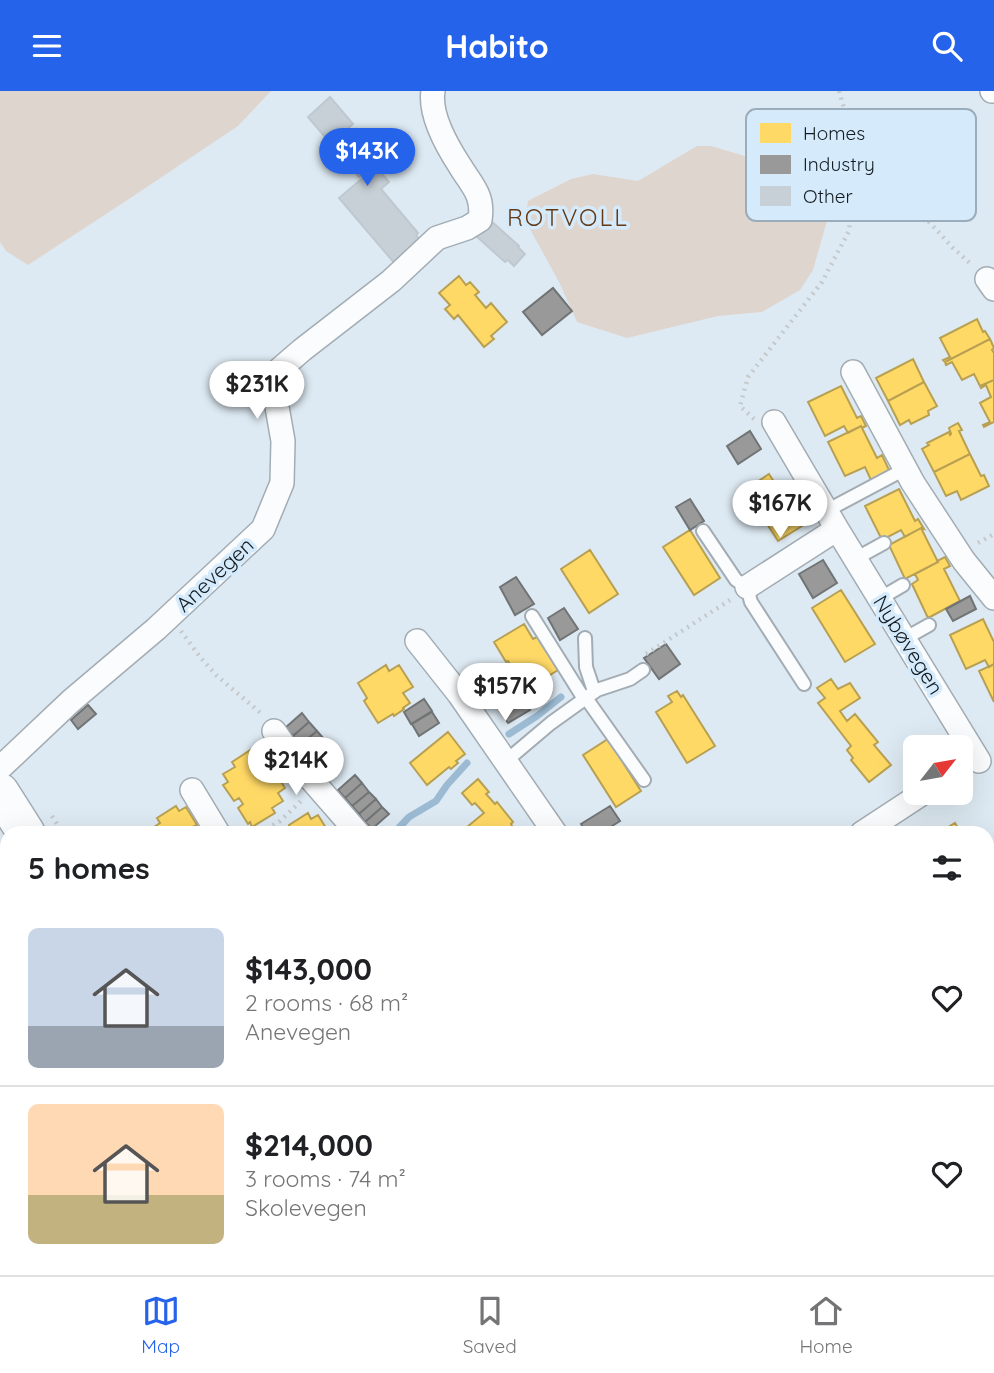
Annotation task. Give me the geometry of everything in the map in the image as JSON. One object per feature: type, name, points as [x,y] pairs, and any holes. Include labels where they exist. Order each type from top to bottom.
[{"type":"main road","points":[[0,792],[22,826]]},
{"type":"street","name":"Anevegen","points":[[0,768],[71,701],[171,616],[263,529],[282,484],[283,441],[275,390],[280,369],[391,281],[437,238],[467,229],[480,220],[482,207],[475,188],[458,165],[433,111],[433,91]]},
{"type":"street","points":[[853,372],[905,469],[964,561],[994,598]]},
{"type":"street","name":"Nybøvegen","points":[[774,422],[978,760]]},
{"type":"street","points":[[747,587],[831,520]]},
{"type":"street","points":[[417,641],[453,686],[550,826]]},
{"type":"street","points":[[274,730],[296,762],[352,826]]},
{"type":"street","points":[[192,790],[214,826]]},
{"type":"street","points":[[873,826],[905,805]]},
{"type":"lane","points":[[831,520],[905,469]]},
{"type":"lane","points":[[703,531],[736,580],[747,587],[751,602],[804,684]]},
{"type":"lane","points":[[855,559],[884,543]]},
{"type":"lane","points":[[879,599],[903,585]]},
{"type":"lane","points":[[532,616],[644,780]]},
{"type":"lane","points":[[904,639],[929,625]]},
{"type":"lane","points":[[585,638],[588,696]]},
{"type":"lane","points":[[506,761],[588,696],[630,679],[643,670]]},
{"type":"path","points":[[839,91],[844,109]]},
{"type":"path","points":[[774,422],[752,419],[740,406],[748,376],[822,282],[849,231],[850,221]]},
{"type":"path","points":[[928,221],[990,284]]},
{"type":"path","points":[[643,670],[643,655],[724,605],[747,587]]},
{"type":"path","points":[[171,616],[200,657],[263,715],[274,730]]},
{"type":"path","points":[[273,826],[299,802]]},
{"type":"shaded area","points":[[0,91],[271,91],[238,126],[28,265],[6,251],[0,242]]},
{"type":"shaded area","points":[[697,146],[711,146],[746,156],[746,221],[827,221],[813,270],[800,290],[762,312],[718,316],[627,338],[577,322],[559,282],[525,220],[528,201],[571,179],[593,174],[638,181]]},
{"type":"building: Homes","points":[[459,276],[466,285],[470,282],[479,292],[475,295],[486,308],[491,303],[507,322],[491,336],[494,339],[484,347],[458,315],[454,319],[445,309],[450,305],[439,293]]},
{"type":"building: Homes","points":[[977,319],[990,339],[945,362],[943,360],[950,357],[940,338]]},
{"type":"building: Homes","points":[[990,339],[994,348],[994,380],[980,386],[974,374],[962,380],[952,362],[946,365],[945,362]]},
{"type":"building: Homes","points":[[913,359],[924,382],[888,401],[876,378]]},
{"type":"building: Homes","points":[[994,380],[994,422],[984,427],[983,425],[990,422],[980,403],[991,397],[986,385],[981,388],[980,386]]},
{"type":"building: Homes","points":[[924,382],[937,406],[928,411],[929,415],[911,424],[909,420],[900,425],[888,401]]},
{"type":"building: Homes","points":[[841,386],[857,418],[861,416],[866,426],[848,433],[844,426],[825,436],[808,402]]},
{"type":"building: Homes","points":[[958,423],[970,454],[934,472],[922,449],[929,445],[927,443],[949,432],[950,435],[949,428]]},
{"type":"building: Homes","points":[[861,426],[877,458],[882,455],[889,470],[871,480],[865,467],[845,476],[828,442]]},
{"type":"building: Homes","points":[[970,454],[989,486],[961,500],[957,491],[946,496],[934,472]]},
{"type":"building: Homes","points":[[769,474],[783,496],[788,493],[795,505],[790,508],[802,526],[778,541],[745,490]]},
{"type":"building: Homes","points":[[899,489],[915,521],[918,519],[924,529],[905,537],[901,530],[882,540],[865,506]]},
{"type":"building: Homes","points":[[921,528],[938,562],[905,579],[889,545]]},
{"type":"building: Homes","points":[[690,530],[720,578],[694,595],[663,547]]},
{"type":"building: Homes","points":[[590,550],[618,594],[589,613],[561,569]]},
{"type":"building: Homes","points":[[945,557],[950,566],[944,569],[960,601],[928,618],[912,584],[918,580],[915,574]]},
{"type":"building: Homes","points":[[841,590],[875,644],[845,662],[812,608]]},
{"type":"building: Homes","points":[[983,619],[994,642],[994,664],[989,667],[985,660],[966,669],[950,635]]},
{"type":"building: Homes","points":[[524,624],[533,639],[537,637],[558,670],[526,690],[494,642]]},
{"type":"building: Homes","points":[[994,664],[994,702],[979,671]]},
{"type":"building: Homes","points":[[386,665],[389,671],[399,665],[413,687],[403,693],[410,703],[394,716],[393,714],[378,723],[364,701],[367,698],[358,683]]},
{"type":"building: Homes","points":[[831,679],[838,689],[850,683],[860,698],[840,711],[847,721],[855,714],[878,742],[874,745],[891,765],[869,782],[851,760],[853,758],[847,750],[851,746],[818,703],[825,698],[817,688]]},
{"type":"building: Homes","points":[[677,691],[681,697],[683,695],[715,746],[687,763],[656,712],[672,702],[668,696]]},
{"type":"building: Homes","points":[[448,732],[465,754],[451,769],[449,767],[427,785],[410,763]]},
{"type":"building: Homes","points":[[608,739],[641,791],[616,807],[583,755]]},
{"type":"building: Homes","points":[[330,746],[335,752],[319,766],[314,761]]},
{"type":"building: Homes","points":[[252,749],[255,754],[260,750],[271,767],[264,772],[267,777],[275,772],[285,788],[278,793],[283,801],[272,808],[275,813],[254,826],[250,822],[248,824],[238,808],[243,804],[239,798],[234,801],[223,785],[228,782],[223,774],[235,767],[232,762]]},
{"type":"building: Homes","points":[[478,779],[489,792],[486,794],[495,804],[497,802],[513,822],[512,826],[468,826],[484,813],[475,803],[472,805],[462,793]]},
{"type":"building: Homes","points":[[176,806],[179,811],[186,807],[197,825],[156,826],[160,823],[157,818]]},
{"type":"building: Homes","points":[[308,813],[311,819],[318,815],[325,826],[290,826]]},
{"type":"building: Industry","points":[[553,288],[572,311],[542,335],[523,312]]},
{"type":"building: Industry","points":[[750,431],[761,449],[738,464],[727,446]]},
{"type":"building: Industry","points":[[690,499],[704,521],[690,530],[676,507]]},
{"type":"building: Industry","points":[[823,560],[837,583],[813,598],[799,574]]},
{"type":"building: Industry","points":[[516,577],[534,604],[515,615],[500,587]]},
{"type":"building: Industry","points":[[970,596],[976,609],[953,621],[946,609]]},
{"type":"building: Industry","points":[[564,608],[578,629],[560,640],[548,618]]},
{"type":"building: Industry","points":[[666,644],[680,664],[659,679],[644,658]]},
{"type":"building: Industry","points":[[519,691],[530,710],[508,723],[496,705]]},
{"type":"building: Industry","points":[[424,699],[432,711],[411,724],[404,712]]},
{"type":"building: Industry","points":[[88,705],[96,714],[78,729],[71,720]]},
{"type":"building: Industry","points":[[432,712],[439,723],[419,736],[412,724]]},
{"type":"building: Industry","points":[[302,713],[309,722],[293,736],[285,728]]},
{"type":"building: Industry","points":[[309,722],[317,731],[300,745],[293,736]]},
{"type":"building: Industry","points":[[317,731],[323,738],[307,753],[300,745]]},
{"type":"building: Industry","points":[[323,738],[330,746],[314,761],[307,753]]},
{"type":"building: Industry","points":[[355,775],[362,783],[345,798],[338,790]]},
{"type":"building: Industry","points":[[362,783],[369,792],[352,806],[345,798]]},
{"type":"building: Industry","points":[[369,792],[376,799],[359,814],[352,806]]},
{"type":"building: Industry","points":[[376,799],[382,807],[365,822],[359,814]]},
{"type":"building: Industry","points":[[610,806],[620,821],[612,826],[581,824]]},
{"type":"building: Industry","points":[[382,807],[389,814],[375,826],[369,826],[365,822]]},
{"type":"building: Other","points":[[330,97],[353,124],[345,131],[389,182],[381,189],[418,233],[416,235],[422,243],[396,265],[339,198],[365,176],[363,174],[359,177],[308,117]]},
{"type":"building: Other","points":[[490,220],[525,254],[514,266],[508,260],[505,262],[476,236]]},
{"type":"waterway","points":[[509,734],[561,697]]},
{"type":"waterway","points":[[401,826],[409,817],[436,801],[467,763]]},
{"type":"district","name":"ROTVOLL","points":[[568,218]]}]
